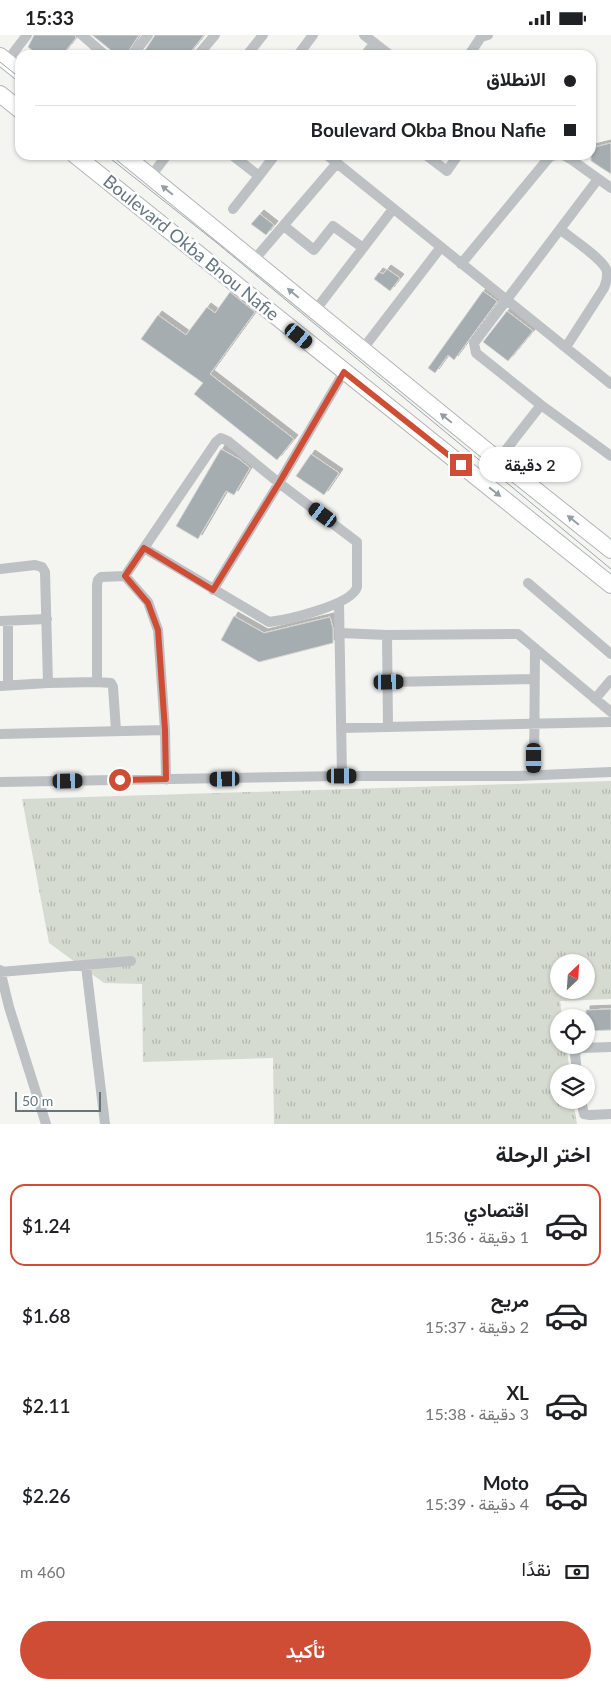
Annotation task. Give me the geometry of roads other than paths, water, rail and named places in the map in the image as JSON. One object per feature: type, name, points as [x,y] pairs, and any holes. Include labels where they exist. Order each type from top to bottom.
[{"type":"main road","points":[[0,94],[15,106]]},
{"type":"main road","name":"Boulevard Okba Bnou Nafie","points":[[80,160],[611,585]]},
{"type":"main road","name":"Boulevard Okba Bnou Nafie","points":[[130,160],[254,260],[314,312],[611,550]]},
{"type":"street","points":[[17,50],[27,35]]},
{"type":"street","points":[[82,35],[99,50]]},
{"type":"street","points":[[137,50],[148,35]]},
{"type":"street","points":[[202,50],[215,35]]},
{"type":"street","points":[[251,50],[263,35]]},
{"type":"street","points":[[302,50],[314,35]]},
{"type":"street","points":[[364,35],[384,50]]},
{"type":"street","points":[[472,50],[482,36]]},
{"type":"street","points":[[369,50],[375,43]]},
{"type":"street","points":[[151,176],[164,160]]},
{"type":"street","points":[[238,160],[259,176]]},
{"type":"street","points":[[233,209],[271,160]]},
{"type":"street","points":[[333,160],[611,384]]},
{"type":"street","points":[[432,160],[446,171],[454,160]]},
{"type":"street","points":[[461,264],[547,160]]},
{"type":"street","points":[[572,160],[611,188]]},
{"type":"street","points":[[254,260],[337,163]]},
{"type":"street","points":[[598,179],[508,301],[474,343],[476,353],[611,456]]},
{"type":"street","points":[[314,312],[393,209]]},
{"type":"street","points":[[284,226],[314,250],[333,226],[364,248]]},
{"type":"street","points":[[561,229],[600,261],[606,269],[608,278],[604,288],[566,347]]},
{"type":"street","points":[[362,350],[441,247]]},
{"type":"street","points":[[213,590],[344,372]]},
{"type":"street","points":[[498,460],[542,405]]},
{"type":"street","points":[[125,576],[144,548],[216,443],[221,439],[228,441],[279,483],[358,542],[358,587],[352,596],[339,603],[269,622],[144,548]]},
{"type":"street","points":[[0,569],[35,565],[42,567],[45,572],[48,683]]},
{"type":"street","points":[[97,682],[96,585],[101,577],[125,576]]},
{"type":"street","points":[[125,576],[148,603],[158,630],[165,730],[166,779]]},
{"type":"street","points":[[528,583],[611,653]]},
{"type":"street","points":[[339,603],[342,776]]},
{"type":"street","points":[[47,619],[4,621],[4,686],[48,683],[111,683],[113,687],[116,730]]},
{"type":"street","points":[[340,633],[388,635],[514,634],[522,637],[611,712]]},
{"type":"street","points":[[388,635],[388,727]]},
{"type":"street","points":[[534,775],[535,648]]},
{"type":"street","points":[[389,682],[534,679]]},
{"type":"street","points":[[595,699],[611,680]]},
{"type":"street","points":[[342,728],[611,722]]},
{"type":"street","points":[[0,734],[165,730]]},
{"type":"street","points":[[0,782],[342,776],[534,775],[611,772]]},
{"type":"street","points":[[46,1124],[9,1007],[0,971],[86,966],[131,961]]},
{"type":"street","points":[[86,966],[106,1124]]},
{"type":"street","points":[[576,1064],[575,1054],[581,1048],[611,1047]]},
{"type":"street","points":[[583,1109],[584,1114],[611,1114]]},
{"type":"tram line","points":[[0,62],[15,74]]},
{"type":"tram line","points":[[112,160],[217,243],[611,569]]}]
